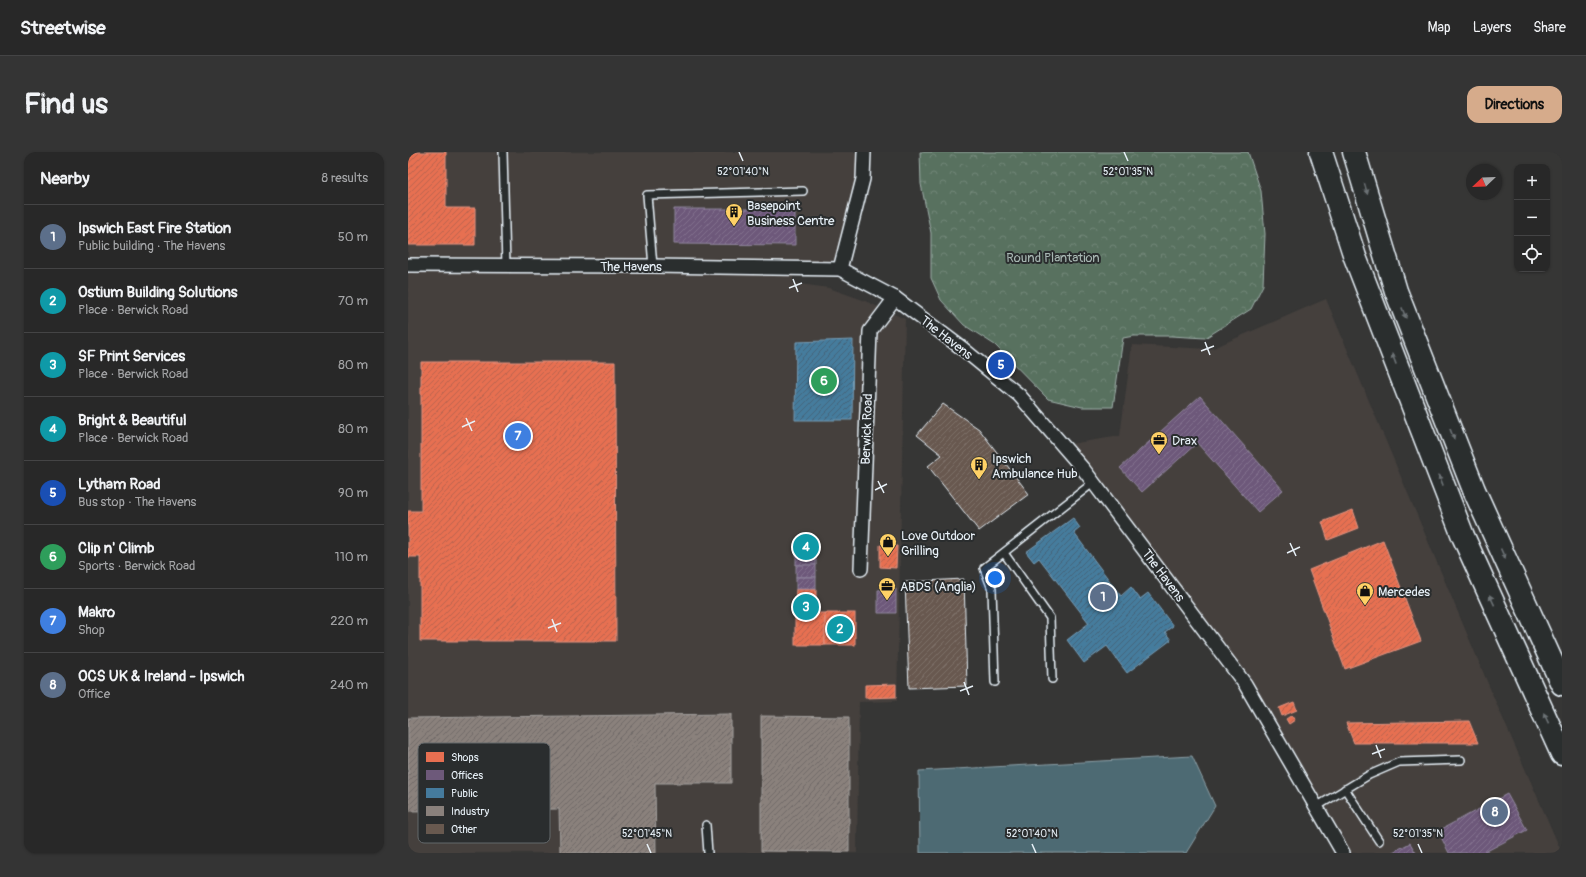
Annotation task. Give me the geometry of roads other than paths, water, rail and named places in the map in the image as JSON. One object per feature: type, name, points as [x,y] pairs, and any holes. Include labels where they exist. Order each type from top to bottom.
[{"type":"highway","points":[[1321,152],[1355,257],[1463,536],[1562,754]]},
{"type":"highway","points":[[1354,152],[1396,291],[1474,490],[1562,684]]},
{"type":"street","points":[[840,269],[863,179],[864,152]]},
{"type":"street","name":"The Havens","points":[[408,265],[653,266],[840,269],[895,298],[963,349],[1019,395],[1094,482],[1245,684],[1343,853]]},
{"type":"street","name":"Berwick Road","points":[[861,569],[870,331],[895,298]]},
{"type":"lane","points":[[503,152],[506,266]]},
{"type":"lane","points":[[653,266],[647,195],[803,191]]},
{"type":"lane","points":[[995,682],[992,589],[984,568],[1094,482]]},
{"type":"lane","points":[[1004,553],[1050,618],[1052,679]]},
{"type":"lane","points":[[1316,807],[1369,775],[1399,762],[1461,760]]},
{"type":"lane","points":[[1345,789],[1378,841]]},
{"type":"lane","points":[[706,825],[708,853]]},
{"type":"water","points":[[1192,756],[1215,806],[1186,853],[920,853],[919,771]]},
{"type":"place","name":"Basepoint Business Centre","points":[[734,227]]},
{"type":"place","name":"Lytham Road","points":[[1001,365]]},
{"type":"place","name":"Clip n' Climb","points":[[824,381]]},
{"type":"place","name":"Makro","points":[[518,436]]},
{"type":"place","name":"Drax","points":[[1159,455]]},
{"type":"place","name":"Ipswich Ambulance Hub","points":[[979,480]]},
{"type":"place","name":"Bright & Beautiful","points":[[806,547]]},
{"type":"place","name":"Love Outdoor Grilling","points":[[888,557]]},
{"type":"place","name":"Ipswich East Fire Station","points":[[1103,597]]},
{"type":"place","name":"ABDS (Anglia)","points":[[887,601]]},
{"type":"place","name":"Mercedes","points":[[1365,606]]},
{"type":"place","name":"SF Print Services","points":[[806,607]]},
{"type":"place","name":"Ostium Building Solutions","points":[[840,629]]},
{"type":"place","name":"OCS UK & Ireland - Ipswich","points":[[1495,812]]},
{"type":"park label","name":"Round Plantation","points":[[1053,257]]}]
